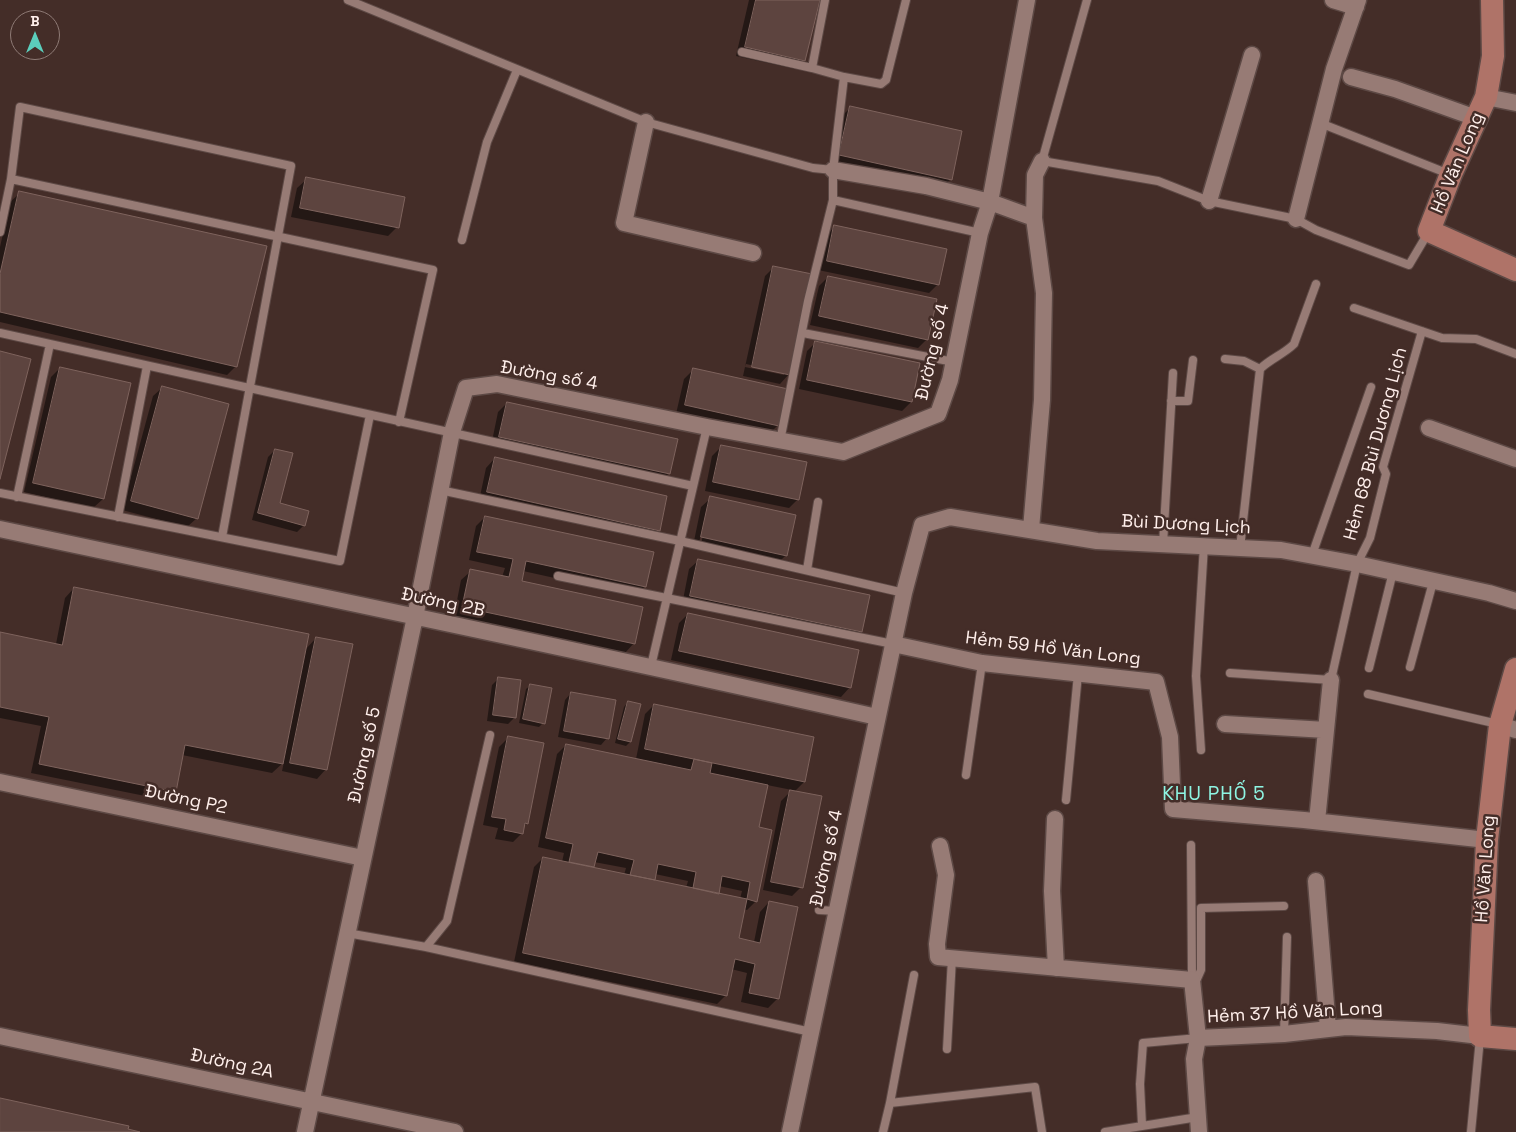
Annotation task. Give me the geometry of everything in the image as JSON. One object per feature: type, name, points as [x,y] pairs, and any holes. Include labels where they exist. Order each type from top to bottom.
[{"type":"street","name":"Đường số 4","points":[[466,388],[497,384],[707,427],[843,452],[938,414],[950,380],[980,234],[990,202],[1027,0]]},
{"type":"street","points":[[1296,219],[1334,69],[1357,3],[1333,0]]},
{"type":"street","name":"Hồ Văn Long","points":[[1492,0],[1493,56],[1486,97],[1451,174],[1429,231],[1516,270]]},
{"type":"street","points":[[1209,201],[1252,55]]},
{"type":"street","points":[[1351,77],[1476,118]]},
{"type":"street","points":[[1486,97],[1516,103]]},
{"type":"street","points":[[646,122],[624,223],[753,253]]},
{"type":"street","points":[[1031,529],[1042,400],[1044,293],[1034,218],[1035,176],[1042,161]]},
{"type":"street","points":[[833,170],[926,186],[990,202],[1034,218]]},
{"type":"street","name":"Đường số 5","points":[[305,1132],[415,617],[452,432],[466,388]]},
{"type":"street","points":[[1429,428],[1515,457]]},
{"type":"street","name":"Bùi Dương Lịch","points":[[904,593],[922,525],[950,517],[1096,540],[1281,550],[1357,564],[1489,593],[1516,601]]},
{"type":"street","name":"Đường 2B","points":[[0,529],[651,666],[877,717]]},
{"type":"street","name":"Đường số 4","points":[[790,1132],[904,593]]},
{"type":"street","name":"Hẻm 59 Hồ Văn Long","points":[[892,644],[982,662],[1156,682],[1170,737],[1173,809],[1317,821],[1487,840]]},
{"type":"street","name":"Hồ Văn Long","points":[[1480,1036],[1479,1010],[1487,840],[1508,727],[1516,669]]},
{"type":"street","points":[[1317,821],[1332,680]]},
{"type":"street","points":[[1224,724],[1326,730]]},
{"type":"street","name":"Đường P2","points":[[0,782],[363,858]]},
{"type":"street","points":[[1055,819],[1052,891],[1056,968]]},
{"type":"street","points":[[940,846],[946,875],[937,944],[938,956],[1192,980]]},
{"type":"street","points":[[1316,881],[1328,1029]]},
{"type":"street","name":"Hẻm 37 Hồ Văn Long","points":[[1192,980],[1198,1038],[1284,1034],[1346,1027],[1437,1031],[1480,1036]]},
{"type":"street","name":"Đường 2A","points":[[0,1036],[455,1132]]},
{"type":"street","points":[[1480,1036],[1516,1039]]},
{"type":"street","points":[[1198,1038],[1194,1059],[1199,1125]]},
{"type":"lane","points":[[348,0],[646,122],[812,168],[833,170]]},
{"type":"lane","points":[[812,68],[825,0]]},
{"type":"lane","points":[[742,52],[881,84],[886,80],[906,0]]},
{"type":"lane","points":[[1087,0],[1042,161],[1158,181],[1209,201],[1296,219],[1316,230],[1409,266],[1429,231]]},
{"type":"lane","points":[[462,240],[488,142],[517,70]]},
{"type":"lane","points":[[780,441],[808,301],[833,200],[833,170],[844,77]]},
{"type":"lane","points":[[0,232],[11,178],[20,106],[291,166],[276,236],[222,537]]},
{"type":"lane","points":[[1320,123],[1451,174]]},
{"type":"lane","points":[[11,178],[433,270],[399,422]]},
{"type":"lane","points":[[833,200],[980,234]]},
{"type":"lane","points":[[1240,548],[1260,368],[1294,344],[1316,284]]},
{"type":"lane","points":[[1354,308],[1442,338],[1476,339],[1516,354]]},
{"type":"lane","name":"Hẻm 68 Bùi Dương Lịch","points":[[1332,680],[1357,564],[1370,538],[1386,474],[1383,467],[1422,331]]},
{"type":"lane","points":[[0,333],[693,486]]},
{"type":"lane","points":[[803,333],[954,362]]},
{"type":"lane","points":[[17,497],[50,344]]},
{"type":"lane","points":[[1225,359],[1244,361],[1260,368]]},
{"type":"lane","points":[[1171,401],[1188,401],[1193,360]]},
{"type":"lane","points":[[118,517],[147,366]]},
{"type":"lane","points":[[1163,544],[1173,373]]},
{"type":"lane","points":[[1312,555],[1371,388]]},
{"type":"lane","points":[[0,493],[340,561],[370,415]]},
{"type":"lane","points":[[651,666],[707,427]]},
{"type":"lane","points":[[440,490],[680,540],[904,593]]},
{"type":"lane","points":[[806,570],[818,502]]},
{"type":"lane","points":[[1201,750],[1196,676],[1204,546]]},
{"type":"lane","points":[[1369,668],[1393,572]]},
{"type":"lane","points":[[558,576],[892,644]]},
{"type":"lane","points":[[1410,667],[1433,582]]},
{"type":"lane","points":[[966,775],[982,662]]},
{"type":"lane","points":[[1230,673],[1332,680]]},
{"type":"lane","points":[[1066,800],[1078,674]]},
{"type":"lane","points":[[1368,694],[1508,727]]},
{"type":"lane","points":[[426,947],[447,921],[490,734]]},
{"type":"lane","points":[[1191,845],[1192,980],[1198,978],[1201,970],[1201,908],[1284,906]]},
{"type":"lane","points":[[819,910],[836,911]]},
{"type":"lane","points":[[347,933],[426,947],[811,1032]]},
{"type":"lane","points":[[1284,1034],[1287,937]]},
{"type":"lane","points":[[947,1049],[952,958]]},
{"type":"lane","points":[[882,1132],[890,1103],[914,976]]},
{"type":"lane","points":[[1471,1132],[1480,1036]]},
{"type":"lane","points":[[1142,1125],[1140,1084],[1143,1043],[1198,1038]]},
{"type":"lane","points":[[890,1103],[1035,1087],[1042,1132]]},
{"type":"lane","points":[[1105,1132],[1142,1125],[1199,1125]]},
{"type":"building","points":[[756,0],[820,0],[805,61],[745,47]]},
{"type":"building","points":[[850,106],[962,131],[952,180],[839,155]]},
{"type":"building","points":[[306,177],[405,197],[399,228],[300,208]]},
{"type":"building","points":[[19,191],[267,246],[237,367],[0,312],[0,274]]},
{"type":"building","points":[[834,225],[947,249],[939,285],[827,261]]},
{"type":"building","points":[[773,266],[812,274],[790,375],[752,367]]},
{"type":"building","points":[[828,276],[937,299],[928,340],[819,316]]},
{"type":"building","points":[[815,341],[920,363],[912,402],[807,380]]},
{"type":"building","points":[[0,351],[31,359],[0,479]]},
{"type":"building","points":[[60,367],[131,383],[104,499],[33,483]]},
{"type":"building","points":[[693,368],[788,389],[779,426],[685,405]]},
{"type":"building","points":[[162,386],[229,404],[198,519],[131,501]]},
{"type":"building","points":[[507,402],[678,439],[670,474],[499,437]]},
{"type":"building","points":[[721,445],[807,462],[799,500],[713,482]]},
{"type":"building","points":[[275,449],[293,453],[280,503],[309,511],[305,526],[258,513]]},
{"type":"building","points":[[495,457],[667,496],[660,531],[487,492]]},
{"type":"building","points":[[710,496],[796,515],[787,556],[701,537]]},
{"type":"building","points":[[485,516],[654,552],[646,587],[526,561],[522,581],[643,607],[635,644],[462,607],[470,569],[509,577],[513,559],[477,552]]},
{"type":"building","points":[[698,559],[870,595],[862,632],[690,596]]},
{"type":"building","points":[[74,587],[309,634],[283,764],[185,745],[176,792],[39,764],[49,717],[0,707],[0,632],[62,645]]},
{"type":"building","points":[[688,613],[859,650],[851,688],[679,651]]},
{"type":"building","points":[[316,637],[353,644],[327,770],[290,763]]},
{"type":"building","points":[[498,677],[521,680],[516,718],[493,715]]},
{"type":"building","points":[[530,684],[552,688],[545,724],[523,719]]},
{"type":"building","points":[[571,692],[616,700],[609,739],[564,731]]},
{"type":"building","points":[[628,701],[641,704],[631,742],[618,739]]},
{"type":"building","points":[[654,704],[814,737],[805,782],[645,749]]},
{"type":"building","points":[[508,736],[544,743],[528,824],[525,823],[523,834],[504,830],[506,819],[492,817]]},
{"type":"building","points":[[566,744],[691,770],[694,759],[712,763],[710,773],[768,785],[759,827],[772,830],[757,902],[747,899],[750,882],[722,876],[719,894],[693,888],[696,872],[658,864],[655,880],[630,875],[634,860],[598,852],[594,867],[569,862],[573,844],[546,838]]},
{"type":"building","points":[[790,790],[822,796],[803,888],[771,882]]},
{"type":"building","points":[[543,857],[747,899],[739,938],[760,943],[769,901],[798,907],[779,999],[749,993],[755,964],[735,959],[727,996],[523,953]]},
{"type":"building","points":[[0,1098],[129,1126],[128,1129],[140,1132],[0,1132]]},
{"type":"district","name":"KHU PHỐ 5","points":[[1214,795]]}]
